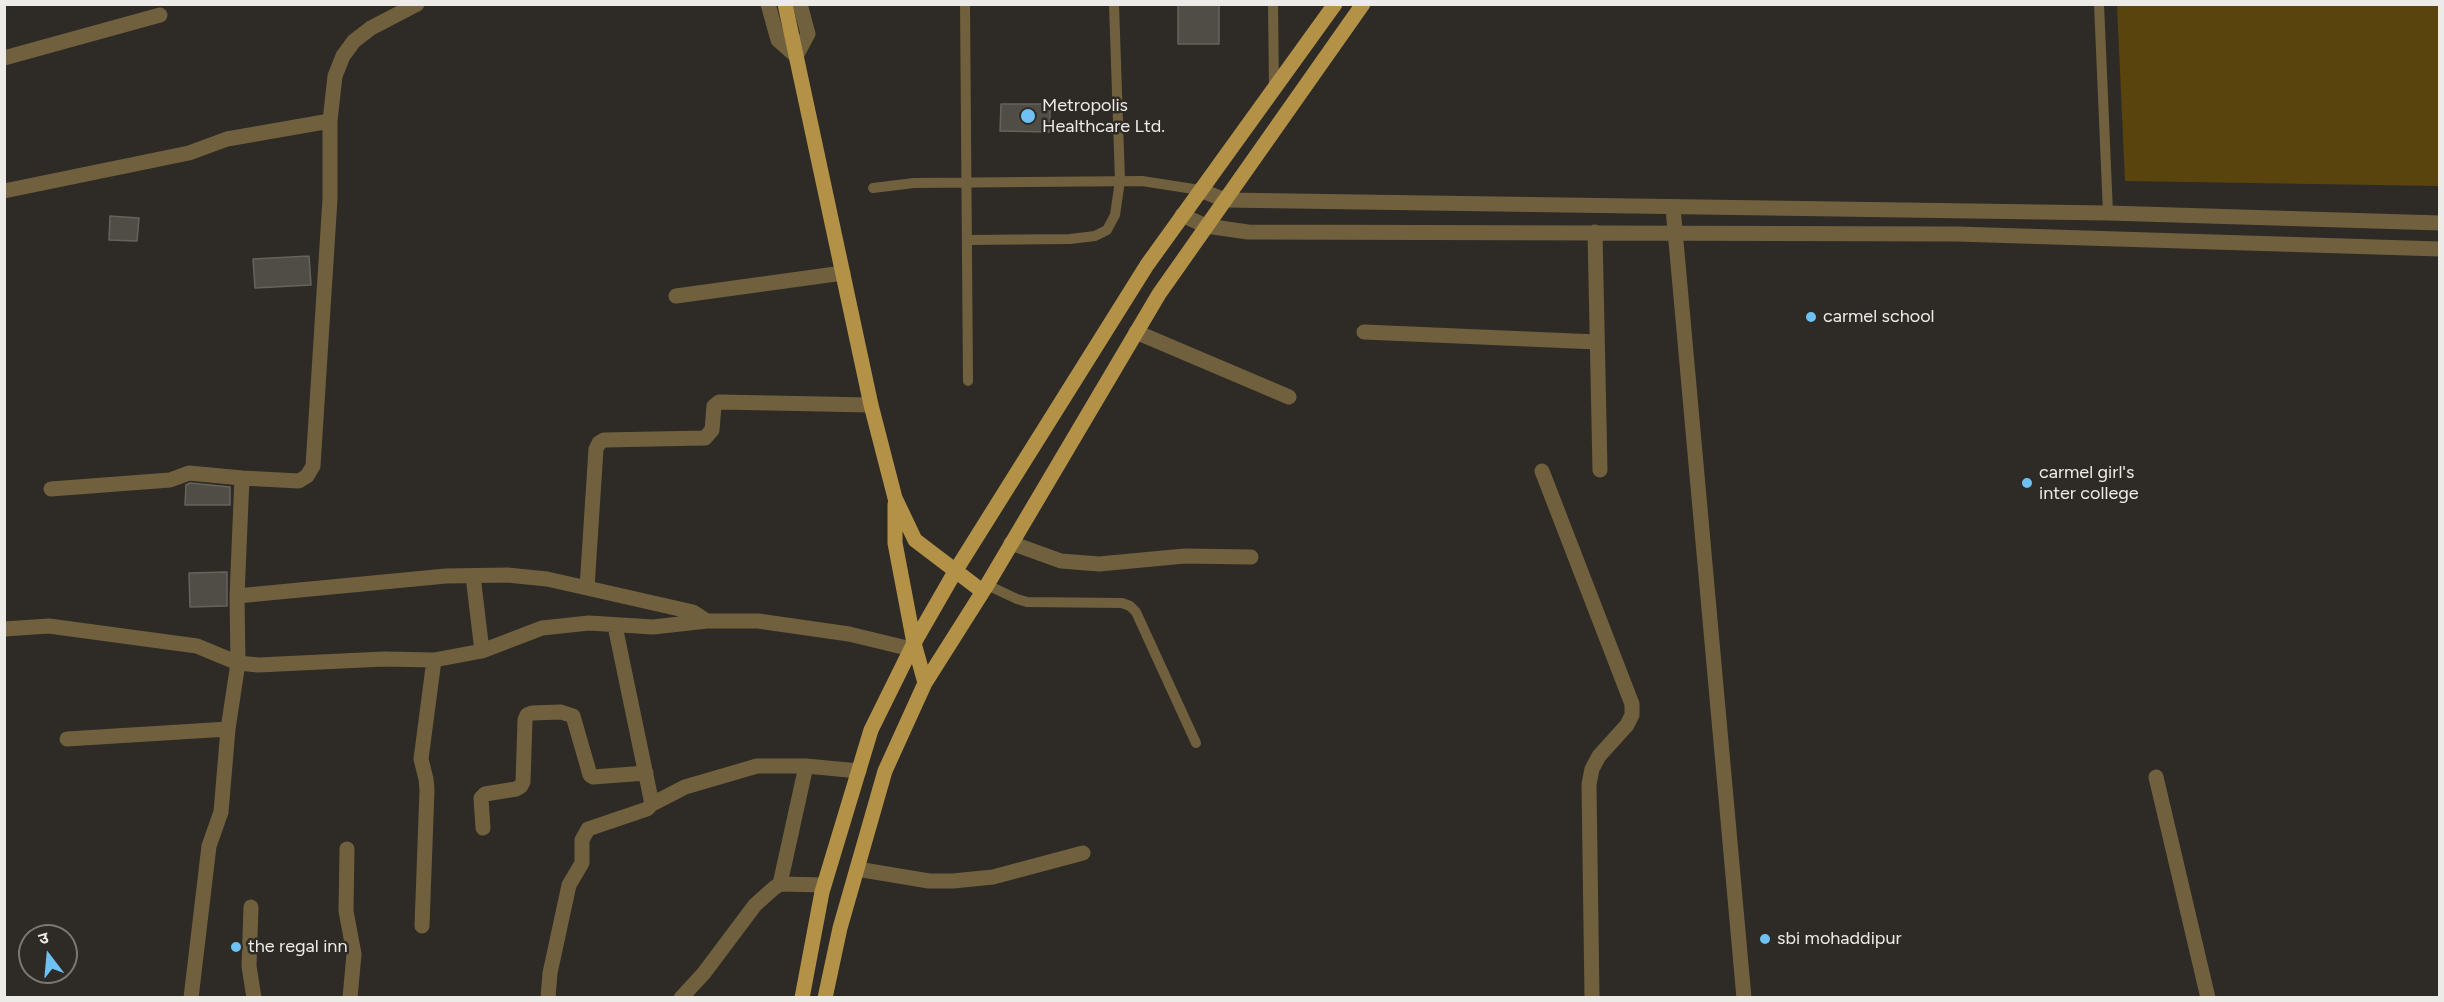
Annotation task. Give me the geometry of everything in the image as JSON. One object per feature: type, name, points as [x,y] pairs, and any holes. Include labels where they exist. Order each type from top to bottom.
[{"type":"main road","points":[[801,998],[825,885],[871,730],[913,646],[956,570],[1147,265],[1335,4]]},
{"type":"main road","points":[[825,998],[840,928],[885,771],[925,683],[985,588],[1159,294],[1363,4]]},
{"type":"main road","points":[[787,12],[871,405],[895,498],[915,540],[985,588]]},
{"type":"main road","points":[[895,498],[895,543],[913,646],[925,683]]},
{"type":"street","points":[[51,489],[170,480],[189,473],[299,481],[307,476],[313,466],[330,199],[330,121],[335,76],[343,56],[354,41],[371,28],[417,4]]},
{"type":"street","points":[[768,4],[778,40],[796,56],[808,34],[800,4]]},
{"type":"street","points":[[4,58],[160,15]]},
{"type":"street","points":[[4,191],[189,153],[227,139],[330,121]]},
{"type":"street","points":[[1200,190],[1225,200],[2108,213],[2439,223]]},
{"type":"street","points":[[1673,208],[1744,998]]},
{"type":"street","points":[[1182,215],[1206,226],[1248,232],[1956,234],[2439,249]]},
{"type":"street","points":[[2383,247],[2384,222]]},
{"type":"street","points":[[1595,232],[1600,470]]},
{"type":"street","points":[[676,296],[843,273]]},
{"type":"street","points":[[1136,332],[1289,397]]},
{"type":"street","points":[[1364,332],[1598,342]]},
{"type":"street","points":[[587,588],[598,443],[604,440],[705,438],[712,430],[714,406],[719,402],[871,405]]},
{"type":"street","points":[[1542,471],[1632,704],[1632,715],[1627,725],[1599,756],[1592,770],[1589,784],[1592,998]]},
{"type":"street","points":[[191,998],[209,846],[221,812],[228,729],[238,663],[237,596],[242,478]]},
{"type":"street","points":[[1011,543],[1061,561],[1099,564],[1185,556],[1251,557]]},
{"type":"street","points":[[237,596],[446,576],[507,575],[548,579],[693,612],[707,621]]},
{"type":"street","points":[[473,576],[482,651]]},
{"type":"street","points":[[4,629],[49,626],[197,646],[238,663],[258,665],[384,658],[434,660],[482,651],[542,627],[589,623],[653,627],[707,621],[758,621],[913,646]]},
{"type":"street","points":[[615,626],[652,804]]},
{"type":"street","points":[[422,927],[427,790],[421,759],[434,660]]},
{"type":"street","points":[[483,828],[482,798],[485,794],[516,789],[523,782],[525,720],[532,713],[561,712],[573,716],[590,775],[594,777],[646,773]]},
{"type":"street","points":[[68,739],[228,729]]},
{"type":"street","points":[[548,998],[550,973],[569,885],[582,863],[582,840],[588,829],[647,810],[652,804],[685,788],[756,766],[806,766],[859,771]]},
{"type":"street","points":[[681,998],[704,974],[755,905],[780,884],[806,766]]},
{"type":"street","points":[[2156,777],[2208,998]]},
{"type":"street","points":[[347,849],[346,911],[354,954],[350,998]]},
{"type":"street","points":[[857,869],[929,881],[953,881],[993,877],[1083,853]]},
{"type":"street","points":[[780,884],[825,885]]},
{"type":"street","points":[[251,907],[249,966],[254,998]]},
{"type":"lane","points":[[965,4],[969,381]]},
{"type":"lane","points":[[968,240],[1095,236],[1107,230],[1115,215],[1120,181],[1114,4]]},
{"type":"lane","points":[[1273,4],[1274,88]]},
{"type":"lane","points":[[2099,4],[2108,213]]},
{"type":"lane","points":[[873,188],[914,183],[1142,180],[1200,190]]},
{"type":"lane","points":[[985,588],[1027,602],[1122,603],[1130,606],[1136,612],[1196,743]]},
{"type":"shaded area","points":[[2117,5],[2439,5],[2439,186],[2125,181]]},
{"type":"building","points":[[1178,4],[1219,4],[1219,44],[1178,44]]},
{"type":"building","points":[[1001,104],[1050,104],[1050,132],[1000,131]]},
{"type":"building","points":[[110,216],[139,218],[137,241],[109,240]]},
{"type":"building","points":[[309,256],[311,285],[255,288],[253,259]]},
{"type":"building","points":[[190,483],[230,487],[230,505],[185,505],[186,485]]},
{"type":"building","points":[[227,572],[227,606],[190,607],[189,573]]},
{"type":"place","name":"Metropolis Healthcare Ltd.","points":[[1028,116]]},
{"type":"place","name":"carmel school","points":[[1811,317]]},
{"type":"place","name":"carmel girl's inter college","points":[[2027,483]]},
{"type":"place","name":"sbi mohaddipur","points":[[1765,939]]},
{"type":"place","name":"the regal inn","points":[[236,947]]}]
